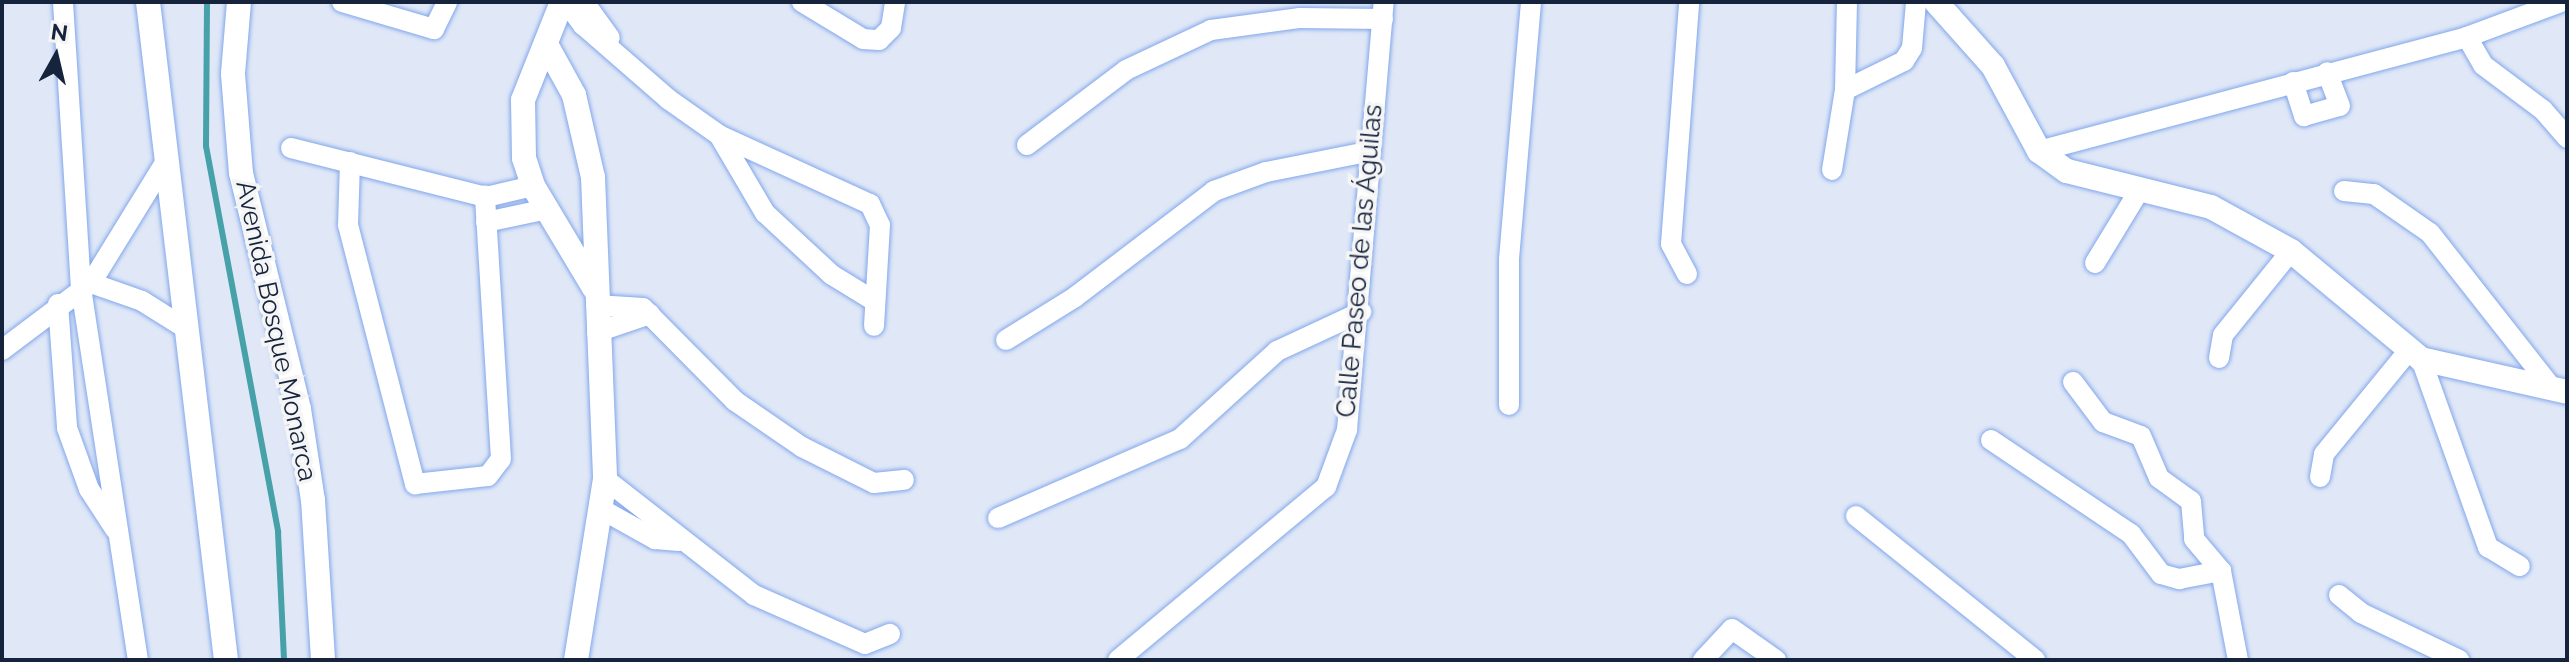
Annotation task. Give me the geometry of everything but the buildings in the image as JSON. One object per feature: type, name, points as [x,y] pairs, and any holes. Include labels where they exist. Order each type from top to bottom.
[{"type":"street","points":[[63,2],[86,286],[117,532],[138,660]]},
{"type":"street","points":[[148,2],[226,660]]},
{"type":"street","name":"Avenida Bosque Monarca","points":[[239,2],[233,74],[241,173],[299,409],[313,500],[323,660]]},
{"type":"street","points":[[342,2],[434,29],[447,2]]},
{"type":"street","points":[[596,298],[533,186],[524,158],[523,100],[564,2],[583,25],[615,47],[668,99],[719,135],[870,204],[880,225],[871,299],[874,326]]},
{"type":"street","points":[[584,2],[615,47]]},
{"type":"street","points":[[802,2],[863,39],[879,40],[891,28],[895,2]]},
{"type":"street","points":[[1509,405],[1509,259],[1531,2]]},
{"type":"street","points":[[1687,274],[1671,244],[1689,2]]},
{"type":"street","points":[[1832,170],[1845,90],[1847,2]]},
{"type":"street","points":[[1845,90],[1904,61],[1912,48],[1916,2]]},
{"type":"street","points":[[1936,2],[1993,66],[2039,151],[2067,171],[2211,207],[2291,251],[2415,355],[2560,390]]},
{"type":"street","points":[[2039,151],[2467,37],[2561,2]]},
{"type":"street","points":[[1027,145],[1126,70],[1211,30],[1384,10]]},
{"type":"street","name":"Calle Paseo de las Águilas","points":[[1118,660],[1326,487],[1347,430],[1361,312],[1367,152],[1384,10]]},
{"type":"street","points":[[2467,37],[2483,65],[2543,110],[2567,138]]},
{"type":"street","points":[[547,46],[583,122],[594,206],[605,479],[576,660]]},
{"type":"street","points":[[2293,82],[2304,116],[2340,106],[2327,72]]},
{"type":"street","points":[[719,135],[776,224],[832,275],[871,299]]},
{"type":"street","points":[[291,148],[485,195],[517,195],[533,186]]},
{"type":"street","points":[[1006,340],[1075,297],[1214,191],[1266,172],[1367,152]]},
{"type":"street","points":[[2,350],[58,304],[86,286],[166,161]]},
{"type":"street","points":[[350,162],[348,225],[415,484],[488,476],[501,459],[485,195]]},
{"type":"street","points":[[2095,263],[2139,191]]},
{"type":"street","points":[[2344,191],[2374,194],[2430,233],[2560,390]]},
{"type":"street","points":[[486,222],[552,215],[582,218],[594,206]]},
{"type":"street","points":[[2219,358],[2223,335],[2291,251]]},
{"type":"street","points":[[86,286],[142,301],[185,328]]},
{"type":"street","points":[[596,298],[632,305],[650,314],[735,401],[802,447],[874,483],[904,480]]},
{"type":"street","points":[[58,304],[67,428],[89,489],[117,532]]},
{"type":"street","points":[[998,518],[1180,439],[1277,351],[1361,312]]},
{"type":"street","points":[[597,332],[650,314]]},
{"type":"street","points":[[2320,477],[2324,454],[2415,355]]},
{"type":"street","points":[[2415,355],[2488,547],[2520,566]]},
{"type":"street","points":[[2073,382],[2103,422],[2141,436],[2159,478],[2191,501],[2194,539],[2221,571],[2238,660]]},
{"type":"street","points":[[1991,440],[2131,534],[2161,574],[2179,579],[2221,571]]},
{"type":"street","points":[[605,479],[663,519],[679,541],[754,595],[817,626],[865,644],[890,634]]},
{"type":"street","points":[[601,509],[655,539],[679,541]]},
{"type":"street","points":[[1856,516],[2035,660]]},
{"type":"street","points":[[2339,595],[2361,613],[2459,660]]},
{"type":"street","points":[[1703,660],[1732,629],[1776,660]]},
{"type":"waterway","points":[[207,2],[206,146],[278,532],[284,660]]}]
